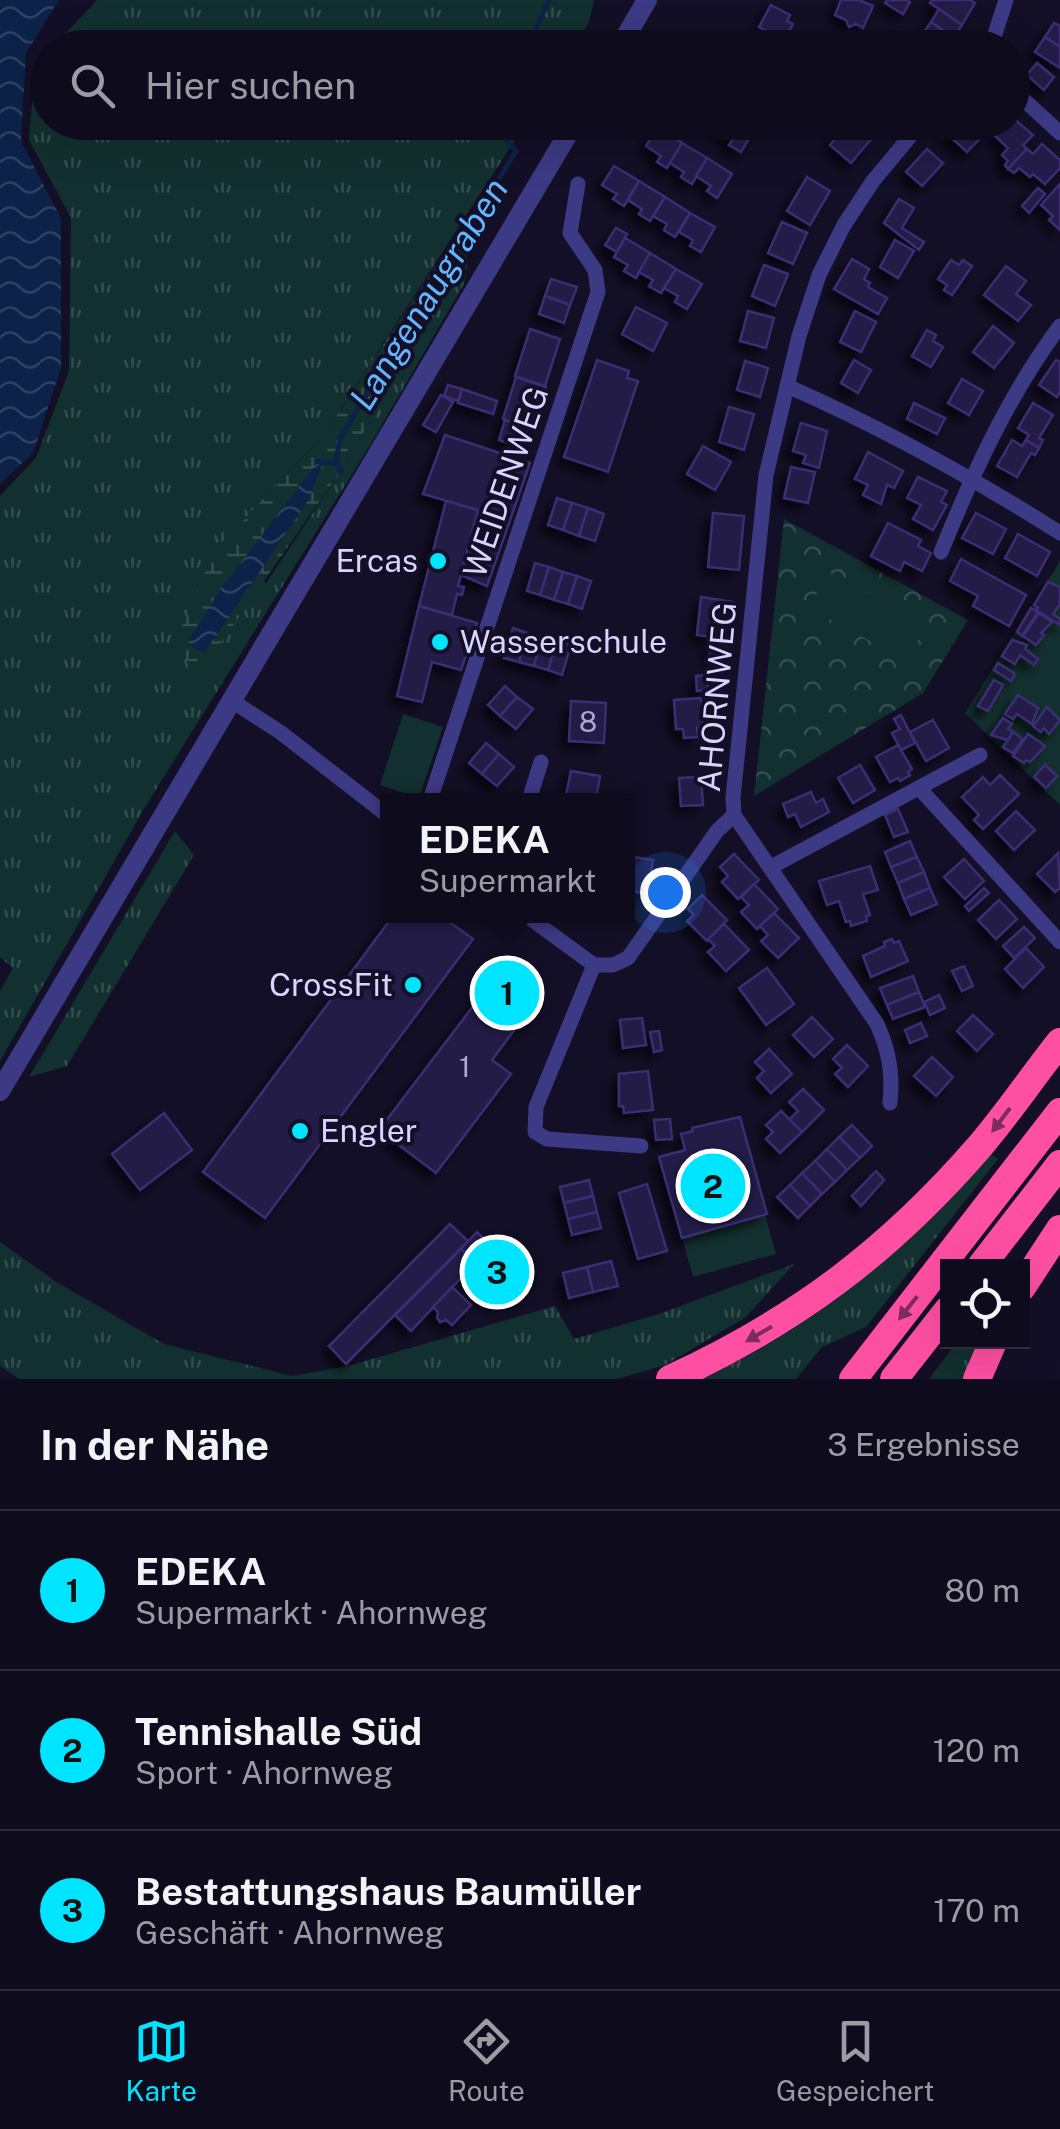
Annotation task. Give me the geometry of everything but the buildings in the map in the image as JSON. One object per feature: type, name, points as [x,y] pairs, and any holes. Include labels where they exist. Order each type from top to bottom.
[{"type":"highway","points":[[670,1379],[766,1331],[813,1300],[896,1233],[972,1154],[1060,1042]]},
{"type":"highway","points":[[853,1379],[1060,1112]]},
{"type":"highway","points":[[986,1259],[1060,1164]]},
{"type":"highway","points":[[1030,1275],[1060,1229]]},
{"type":"highway","points":[[894,1379],[908,1367],[940,1321]]},
{"type":"highway","points":[[977,1379],[990,1349]]},
{"type":"street","points":[[996,30],[1006,0]]},
{"type":"street","points":[[629,30],[646,1]]},
{"type":"street","points":[[1030,106],[1060,133]]},
{"type":"street","points":[[0,1091],[564,140]]},
{"type":"street","name":"AHORNWEG","points":[[594,965],[613,965],[628,958],[717,832],[734,816],[766,475],[788,386],[819,275],[844,225],[907,140]]},
{"type":"street","name":"WEIDENWEG","points":[[432,793],[598,292],[595,270],[570,234],[578,184]]},
{"type":"street","points":[[941,552],[972,477],[1034,361],[1060,326]]},
{"type":"street","points":[[788,386],[880,427],[972,477],[1060,532]]},
{"type":"street","points":[[232,701],[280,732],[380,810]]},
{"type":"street","points":[[771,867],[980,755]]},
{"type":"street","points":[[530,793],[541,762]]},
{"type":"street","points":[[920,788],[1060,942]]},
{"type":"street","points":[[734,816],[877,1024],[888,1048],[890,1102]]},
{"type":"street","points":[[536,923],[594,965],[536,1107],[535,1132],[547,1139],[642,1146]]},
{"type":"green space","points":[[97,0],[594,0],[584,30],[69,30]]},
{"type":"green space","points":[[30,128],[30,140],[515,140],[324,435],[214,551],[266,583],[341,471],[457,273],[465,248],[468,262],[464,284],[369,447],[144,809],[0,1061],[0,991],[13,968],[0,957],[0,496],[36,458],[69,371],[71,218],[29,140]]},
{"type":"green space","points":[[456,234],[465,237],[457,273],[341,471],[194,681],[177,638],[214,551],[324,435]]},
{"type":"green space","points":[[784,519],[968,620],[923,693],[754,796]]},
{"type":"green space","points":[[1060,561],[1060,805],[965,713]]},
{"type":"green space","points":[[828,572],[927,625],[907,661],[809,608]]},
{"type":"green space","points":[[403,714],[443,727],[421,793],[404,793],[380,785]]},
{"type":"green space","points":[[175,831],[194,855],[67,1066],[29,1077]]},
{"type":"green space","points":[[989,1153],[998,1159],[866,1327],[822,1347],[796,1379],[703,1379],[784,1334],[858,1281],[926,1221]]},
{"type":"green space","points":[[765,1215],[776,1254],[693,1277],[682,1238]]},
{"type":"green space","points":[[0,1242],[58,1283],[164,1344],[292,1376],[348,1366],[555,1306],[574,1339],[659,1314],[794,1264],[746,1317],[665,1365],[617,1379],[19,1379],[0,1366]]},
{"type":"green space","points":[[952,1349],[977,1349],[963,1379],[929,1379]]},
{"type":"water","points":[[0,0],[59,0],[40,30],[30,30],[21,141],[61,219],[61,368],[33,453],[0,484]]},
{"type":"water","points":[[318,462],[322,465],[309,499],[205,652],[194,649],[188,641],[219,591]]},
{"type":"waterway","name":"Langenaugraben","points":[[535,30],[549,0]]},
{"type":"waterway","name":"Langenaugraben","points":[[341,471],[336,463],[340,438],[516,151],[506,140]]},
{"type":"waterway","points":[[318,462],[335,463]]},
{"type":"place","name":"Ercas","points":[[438,561]]},
{"type":"place","name":"Wasserschule","points":[[440,642]]},
{"type":"place","name":"CrossFit","points":[[413,985]]},
{"type":"place","name":"EDEKA","points":[[507,993]]},
{"type":"place","name":"Engler","points":[[300,1131]]},
{"type":"place","name":"Tennishalle Süd","points":[[713,1186]]},
{"type":"place","name":"Bestattungshaus Baumüller","points":[[497,1272]]}]
